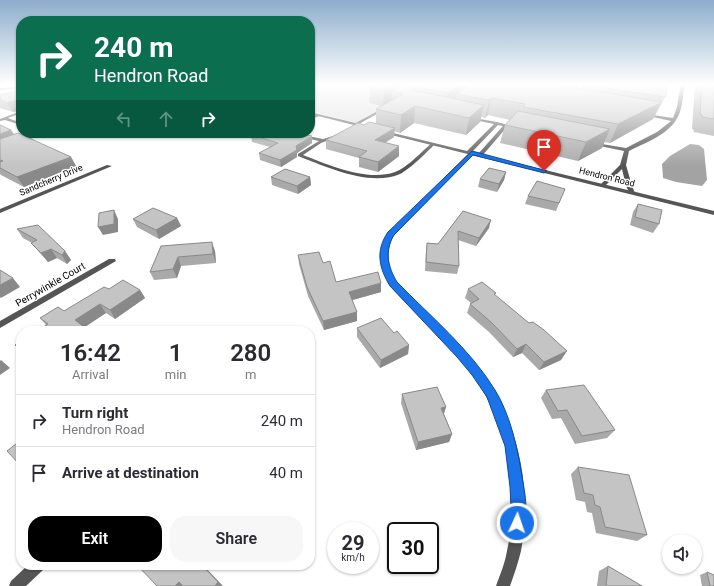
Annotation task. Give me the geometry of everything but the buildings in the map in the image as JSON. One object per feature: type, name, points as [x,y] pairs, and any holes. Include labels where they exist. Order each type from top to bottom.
[{"type":"street","points":[[589,142],[627,150],[667,127],[674,120],[677,111]]},
{"type":"street","points":[[315,114],[368,127]]},
{"type":"street","points":[[637,114],[674,120]]},
{"type":"street","points":[[468,117],[521,128]]},
{"type":"street","points":[[497,123],[391,234],[386,241],[383,255],[387,273],[393,284],[476,372],[491,394],[502,418],[511,446],[518,508],[514,551],[503,586]]},
{"type":"street","points":[[480,155],[506,125]]},
{"type":"street","name":"Hendron Road","points":[[376,129],[714,213]]},
{"type":"street","points":[[603,185],[623,166],[627,150]]},
{"type":"street","name":"Sandcherry Drive","points":[[0,211],[108,166]]},
{"type":"street","points":[[623,166],[626,171],[628,187],[632,193]]},
{"type":"street","name":"Perrywinkle Court","points":[[0,325],[112,261]]},
{"type":"street","points":[[16,586],[33,570]]},
{"type":"lane","points":[[351,131],[381,111]]},
{"type":"lane","points":[[0,120],[16,114]]},
{"type":"lane","points":[[315,116],[319,115]]},
{"type":"lane","points":[[6,118],[16,122]]},
{"type":"lane","points":[[345,133],[322,140],[309,147],[300,155],[338,169],[380,176],[398,173],[433,144]]},
{"type":"lane","points":[[15,143],[30,138]]},
{"type":"lane","points":[[312,138],[322,140]]},
{"type":"shaded area","points":[[315,111],[377,111],[357,123],[315,112]]},
{"type":"shaded area","points":[[690,144],[699,145],[704,149],[707,180],[702,186],[676,182],[663,178],[662,164],[670,156]]},
{"type":"route","points":[[517,523],[517,487],[511,446],[502,418],[491,394],[476,372],[460,354],[393,284],[387,273],[383,255],[386,241],[399,224],[472,153],[544,171]]}]
